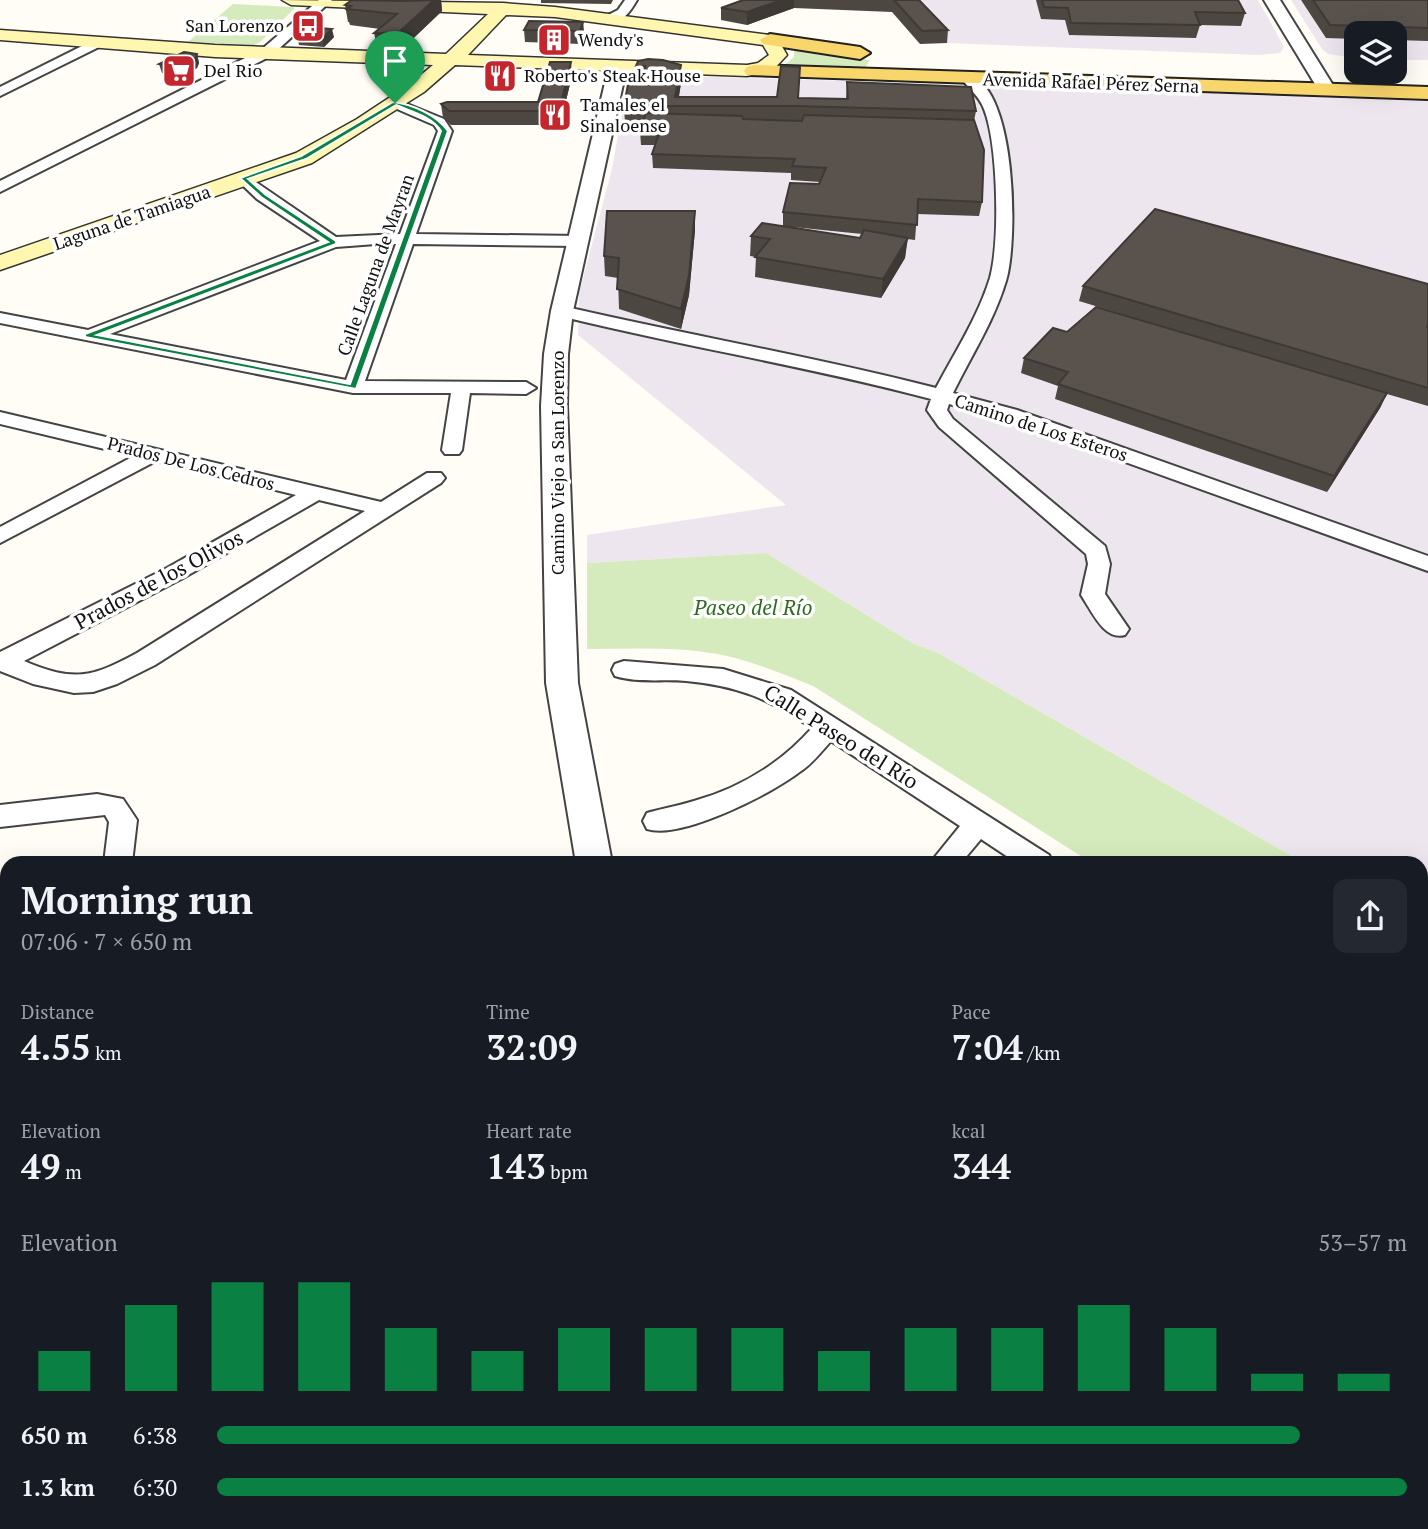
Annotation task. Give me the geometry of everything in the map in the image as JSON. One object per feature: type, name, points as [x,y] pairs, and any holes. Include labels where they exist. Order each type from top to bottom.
[{"type":"main road","points":[[0,35],[266,53],[754,71],[777,59],[777,49],[770,40],[505,4],[291,0]]},
{"type":"main road","name":"Laguna de Tamiagua","points":[[405,106],[477,37],[505,4]]},
{"type":"main road","points":[[490,23],[519,16],[593,16]]},
{"type":"main road","points":[[477,37],[487,53],[506,63]]},
{"type":"main road","name":"Avenida Rafael Pérez Serna","points":[[770,40],[907,58],[1323,83],[1428,93]]},
{"type":"main road","name":"Laguna de Tamiagua","points":[[0,263],[323,165],[405,106],[471,71],[506,63]]},
{"type":"main road","name":"Avenida Rafael Pérez Serna","points":[[754,71],[969,79],[1323,83],[1428,78]]},
{"type":"main road","name":"Laguna de Tamiagua","points":[[0,278],[250,185]]},
{"type":"street","points":[[612,18],[623,13],[631,0]]},
{"type":"street","points":[[1272,0],[1323,83]]},
{"type":"street","points":[[0,187],[266,53],[325,1]]},
{"type":"street","points":[[0,92],[96,43]]},
{"type":"street","name":"Camino Viejo a San Lorenzo","points":[[593,856],[562,683],[554,406],[562,311],[618,66]]},
{"type":"street","points":[[969,79],[988,101],[993,112],[1002,185],[1004,254],[999,277],[979,326],[937,410],[946,423],[1097,551],[1100,564],[1093,595],[1117,629]]},
{"type":"street","name":"Calle Laguna de Mayran","points":[[353,387],[445,131],[439,122],[405,106]]},
{"type":"street","points":[[250,185],[333,242]]},
{"type":"street","points":[[88,336],[333,242],[405,239],[580,241]]},
{"type":"street","name":"Camino de Los Esteros","points":[[562,311],[942,396],[1010,414],[1428,564]]},
{"type":"street","points":[[4,319],[353,387],[461,390],[526,388]]},
{"type":"street","points":[[452,450],[461,390]]},
{"type":"street","name":"Prados De Los Cedros","points":[[0,418],[383,509]]},
{"type":"street","points":[[0,536],[152,455]]},
{"type":"street","points":[[1,662],[69,682],[85,684],[103,679],[146,659],[434,478]]},
{"type":"street","name":"Prados de los Olivos","points":[[1,662],[175,573],[314,494]]},
{"type":"street","name":"Calle Paseo del Río","points":[[624,670],[692,672],[754,683],[782,696],[1028,856]]},
{"type":"street","points":[[657,821],[702,812],[749,792],[793,764],[829,726]]},
{"type":"street","points":[[0,816],[97,804],[113,806],[123,820],[119,856]]},
{"type":"street","points":[[950,856],[978,824]]},
{"type":"shaded area","points":[[863,0],[1258,0],[1284,47],[1280,53],[1260,55],[947,43],[908,2]]},
{"type":"shaded area","points":[[1291,0],[1428,0],[1428,60],[1407,60],[1407,21],[1344,21],[1344,56],[1328,54],[1322,49]]},
{"type":"shaded area","points":[[629,74],[1428,100],[1428,856],[1292,856],[938,653],[912,643],[766,553],[587,563],[587,535],[786,505],[578,335],[579,293],[612,169]]},
{"type":"green space","points":[[233,4],[295,8],[254,45],[188,42]]},
{"type":"green space","points":[[794,50],[870,60],[865,68],[784,65],[794,57]]},
{"type":"green space","name":"Paseo del Río","points":[[766,553],[912,643],[938,653],[1292,856],[1081,856],[813,686],[771,669],[710,653],[657,649],[587,649],[587,563]]},
{"type":"building","points":[[352,0],[434,0],[397,34],[374,33],[397,14],[347,9],[351,6],[345,5]]},
{"type":"building","points":[[743,0],[782,0],[747,12],[721,8]]},
{"type":"building","points":[[894,0],[919,0],[948,30],[922,31]]},
{"type":"building","points":[[1042,0],[1238,0],[1245,13],[1195,12],[1200,25],[1071,23],[1068,8],[1044,7]]},
{"type":"building","points":[[1313,0],[1428,0],[1428,28],[1407,27],[1407,21],[1344,21],[1344,25],[1330,25]]},
{"type":"building","points":[[529,21],[583,22],[580,31],[524,30]]},
{"type":"building","points":[[307,27],[332,29],[322,38],[297,36]]},
{"type":"building","points":[[184,52],[197,54],[195,59],[178,67],[159,64]]},
{"type":"building","points":[[648,59],[681,65],[675,97],[777,97],[781,66],[800,67],[798,98],[848,99],[847,82],[971,87],[976,111],[796,106],[624,106],[628,84],[643,84],[645,66],[636,66],[638,61]]},
{"type":"building","points":[[550,62],[571,62],[559,111],[449,111],[441,104],[538,102]]},
{"type":"building","points":[[646,113],[802,121],[804,115],[974,120],[984,150],[982,202],[918,199],[917,225],[783,212],[790,183],[819,184],[826,168],[792,166],[795,159],[652,154],[660,131],[640,131]]},
{"type":"building","points":[[1155,209],[1428,284],[1428,388],[1083,286]]},
{"type":"building","points":[[607,211],[695,211],[689,275],[681,309],[617,289],[619,258],[604,256]]},
{"type":"building","points":[[762,223],[860,238],[864,230],[908,238],[883,279],[755,257],[770,239],[751,236]]},
{"type":"building","points":[[1096,307],[1387,393],[1334,476],[1058,384],[1068,372],[1024,358],[1053,328],[1067,332]]},
{"type":"place","name":"San Lorenzo","points":[[308,26]]},
{"type":"place","name":"Wendy's","points":[[554,40]]},
{"type":"place","name":"Del Rio","points":[[179,71]]},
{"type":"place","name":"Roberto's Steak House","points":[[500,76]]},
{"type":"place","name":"Tamales el Sinaloense","points":[[555,115]]},
{"type":"route","points":[[395,103],[439,122],[445,131],[353,387],[88,336],[333,242],[263,196],[244,178],[304,158],[395,103]]}]
